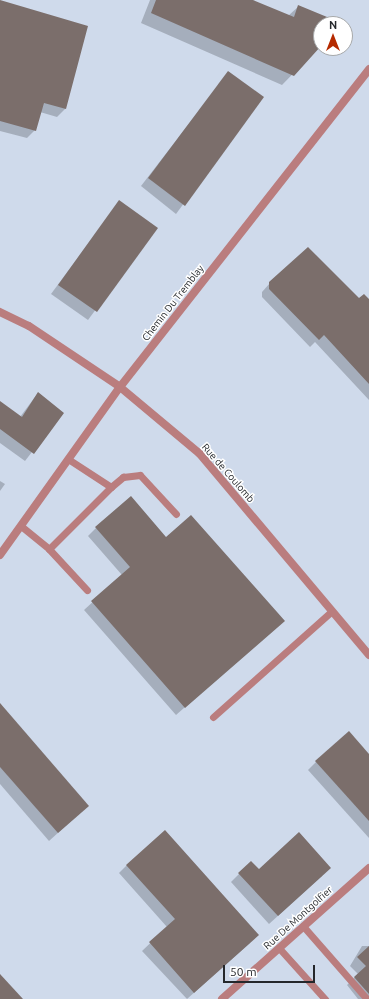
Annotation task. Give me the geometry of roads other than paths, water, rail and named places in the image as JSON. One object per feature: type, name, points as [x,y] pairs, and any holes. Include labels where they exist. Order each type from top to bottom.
[{"type":"street","name":"Chemin Du Tremblay","points":[[0,555],[120,387],[369,69]]},
{"type":"street","name":"Rue de Coulomb","points":[[0,312],[29,326],[120,387],[199,453],[369,655]]},
{"type":"street","name":"Rue De Montgolfier","points":[[222,999],[369,868]]},
{"type":"lane","points":[[68,459],[111,487]]},
{"type":"lane","points":[[49,549],[111,487],[123,477],[140,475],[176,514]]},
{"type":"lane","points":[[21,526],[49,549],[87,590]]},
{"type":"lane","points":[[213,718],[332,611]]},
{"type":"lane","points":[[304,926],[367,999]]},
{"type":"lane","points":[[279,948],[324,999]]}]
